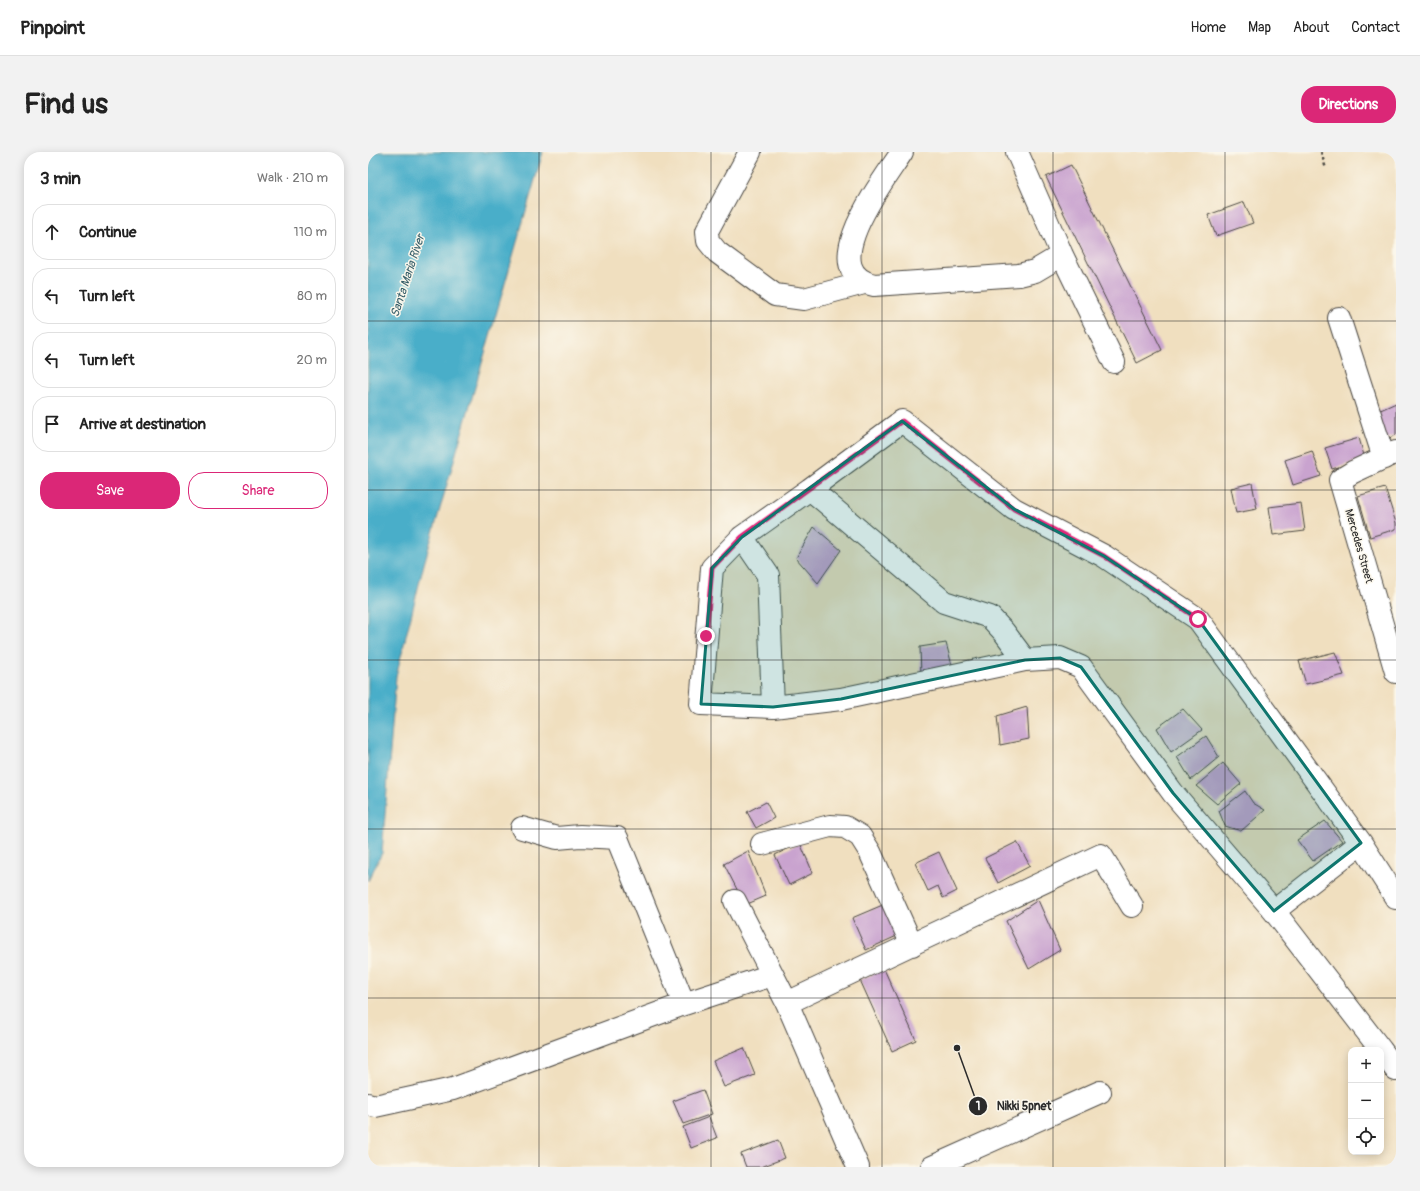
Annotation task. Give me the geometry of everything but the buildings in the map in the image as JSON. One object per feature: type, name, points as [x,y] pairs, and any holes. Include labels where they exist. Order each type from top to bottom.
[{"type":"street","points":[[750,152],[707,231],[708,241],[717,252],[775,295],[804,299],[864,283]]},
{"type":"street","points":[[902,152],[854,232],[849,251],[851,264],[855,277],[864,283],[874,285],[895,284],[1019,275],[1035,271],[1062,256]]},
{"type":"street","points":[[1017,152],[1062,256],[1114,362]]},
{"type":"street","points":[[1339,318],[1390,455]]},
{"type":"street","points":[[1379,1047],[1274,911],[1173,793],[1081,667],[1060,658],[1025,660],[841,699],[773,707],[701,704],[712,568],[742,537],[902,421],[1014,509],[1104,556],[1198,619],[1361,843],[1396,898]]},
{"type":"street","name":"Mercedes Street","points":[[1390,455],[1340,480],[1396,672]]},
{"type":"street","points":[[810,489],[944,602],[990,617],[1004,632],[1025,660]]},
{"type":"street","points":[[742,537],[768,575],[773,707]]},
{"type":"street","points":[[762,844],[830,826],[845,827],[860,836],[870,852],[912,945]]},
{"type":"street","points":[[522,828],[558,838],[580,836],[617,838],[684,1004]]},
{"type":"street","points":[[1274,911],[1361,843]]},
{"type":"street","points":[[787,1003],[1101,854],[1132,906]]},
{"type":"street","points":[[735,901],[787,1003],[858,1167]]},
{"type":"street","points":[[368,1104],[375,1106],[453,1089],[684,1004],[772,975]]},
{"type":"street","points":[[1384,1054],[1396,1070]]},
{"type":"street","points":[[932,1167],[1100,1092]]},
{"type":"path","points":[[1321,152],[1326,170]]},
{"type":"highlighted area","points":[[902,421],[1014,509],[1104,556],[1198,619],[1361,843],[1274,911],[1173,793],[1081,667],[1060,658],[1025,660],[841,699],[773,707],[701,704],[712,568],[742,537]]},
{"type":"water","name":"Santa Maria River","points":[[368,152],[543,152],[424,564],[396,676],[382,853],[368,881]]},
{"type":"place","name":"Nikki 5pnet","points":[[957,1048]]},
{"type":"route","points":[[706,636],[712,568],[742,537],[772,517],[902,421],[1014,509],[1104,556],[1198,619]]}]
